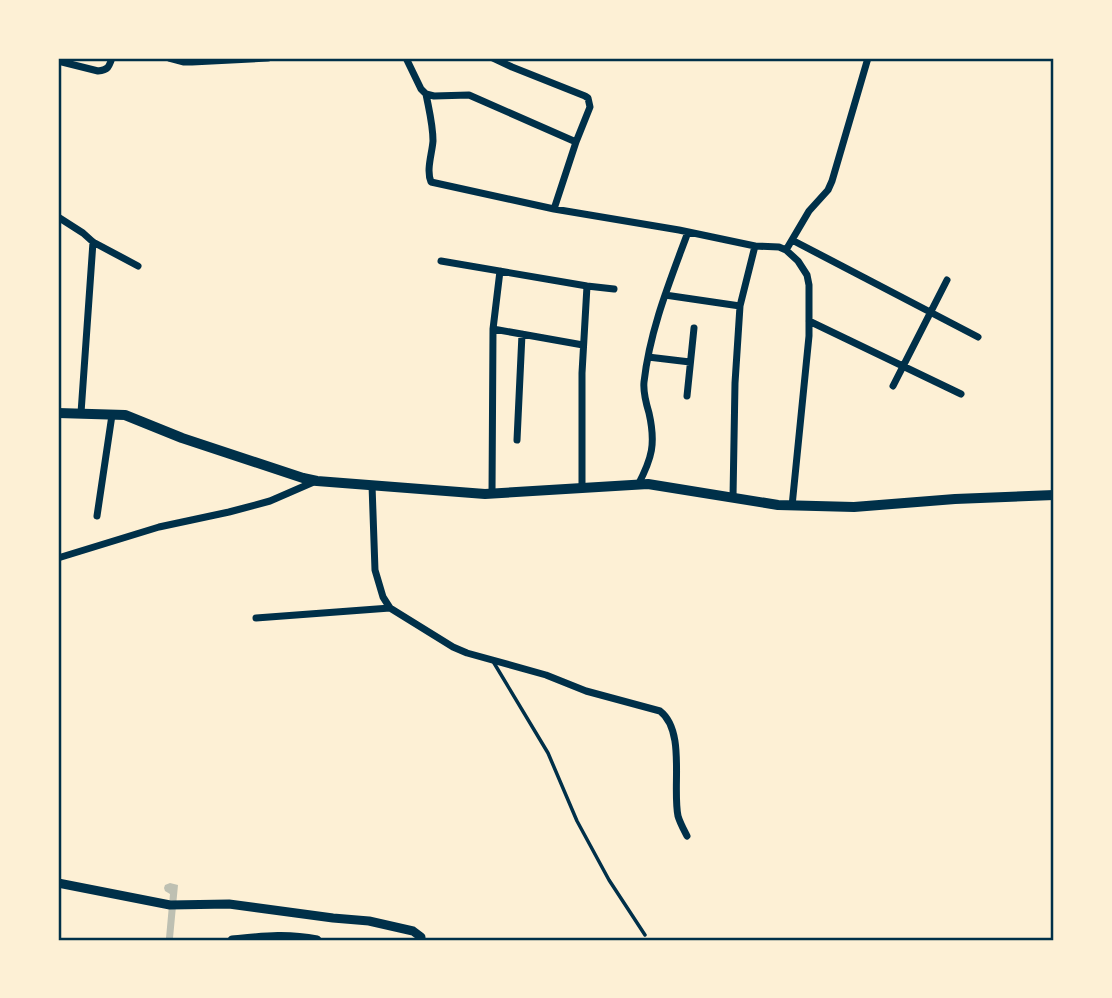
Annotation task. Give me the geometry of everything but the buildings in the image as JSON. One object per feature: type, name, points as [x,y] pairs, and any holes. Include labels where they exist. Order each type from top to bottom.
[{"type":"main road","points":[[58,413],[125,415],[182,438],[317,481],[492,494],[648,484],[792,506],[854,507],[1054,495]]},
{"type":"street","points":[[58,61],[98,72],[105,71],[113,58]]},
{"type":"street","points":[[169,58],[184,62],[268,58]]},
{"type":"street","points":[[406,58],[426,94],[469,95],[576,142]]},
{"type":"street","points":[[493,58],[588,98],[590,107],[554,209]]},
{"type":"street","points":[[786,250],[809,211],[828,190],[832,181],[868,58]]},
{"type":"street","points":[[426,94],[433,142],[429,174],[431,182],[554,209],[755,246],[779,247],[786,250],[803,267],[809,285],[808,354],[792,506]]},
{"type":"street","points":[[58,217],[93,242],[138,267]]},
{"type":"street","points":[[638,485],[652,452],[652,432],[644,392],[648,358],[657,315],[688,232]]},
{"type":"street","points":[[792,240],[978,337]]},
{"type":"street","points":[[81,413],[93,242]]},
{"type":"street","points":[[733,497],[740,306],[755,246]]},
{"type":"street","points":[[441,261],[614,289]]},
{"type":"street","points":[[492,494],[494,329],[500,271]]},
{"type":"street","points":[[893,386],[947,280]]},
{"type":"street","points":[[582,488],[581,401],[587,286]]},
{"type":"street","points":[[665,295],[740,306]]},
{"type":"street","points":[[809,321],[961,394]]},
{"type":"street","points":[[687,396],[694,328]]},
{"type":"street","points":[[494,329],[583,345]]},
{"type":"street","points":[[517,440],[522,334]]},
{"type":"street","points":[[648,358],[690,362]]},
{"type":"street","points":[[97,516],[112,415]]},
{"type":"street","points":[[58,558],[159,527],[270,501],[317,481]]},
{"type":"street","points":[[372,485],[375,570],[383,597],[390,608],[453,647],[546,675],[586,691],[650,707],[667,716],[671,722],[676,754],[678,816],[687,836]]},
{"type":"street","points":[[256,618],[390,608]]},
{"type":"street","points":[[58,883],[170,905],[229,904],[333,918],[369,920],[413,931],[421,940]]},
{"type":"street","points":[[232,940],[296,936],[317,940]]},
{"type":"lane","points":[[493,661],[548,753],[577,821],[609,880],[645,935]]}]
